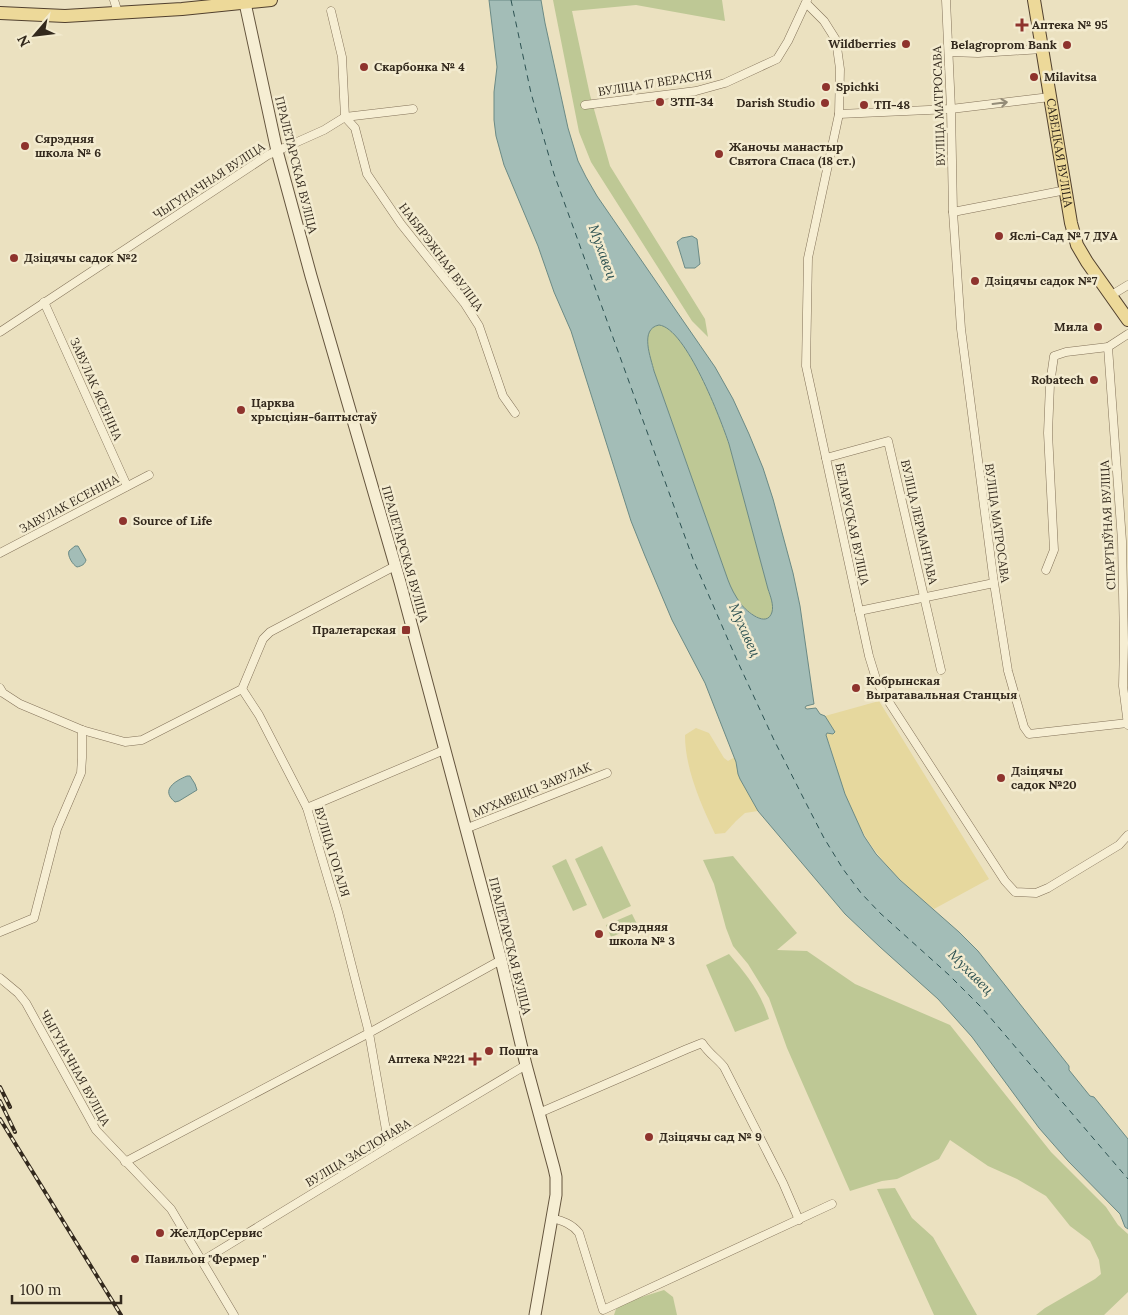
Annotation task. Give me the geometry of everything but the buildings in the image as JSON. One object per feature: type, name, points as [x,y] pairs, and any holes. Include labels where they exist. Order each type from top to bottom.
[{"type":"main road","points":[[0,13],[65,16],[182,9],[245,1],[271,0]]},
{"type":"main road","name":"САВЕЦКАЯ ВУЛІЦА","points":[[1034,0],[1071,223],[1078,245],[1087,262],[1128,320]]},
{"type":"main road","name":"ПРАЛЕТАРСКАЯ ВУЛІЦА","points":[[245,1],[277,151],[395,566],[501,960],[526,1066],[552,1158],[556,1177],[556,1195],[536,1315]]},
{"type":"street","points":[[114,0],[118,13]]},
{"type":"street","name":"ВУЛІЦА МАТРОСАВА","points":[[946,0],[952,109],[953,212],[961,330],[994,583],[1008,671],[1024,727],[1029,734],[1128,724]]},
{"type":"street","name":"ВУЛІЦА 17 ВЕРАСНЯ","points":[[585,105],[696,91],[725,83],[777,59],[807,1]]},
{"type":"street","name":"БЕЛАРУСКАЯ ВУЛІЦА","points":[[807,1],[824,20],[836,40],[840,69],[839,114],[808,258],[806,366],[869,656],[877,682],[884,696],[1005,881],[1015,892],[1036,893],[1048,888],[1120,845],[1128,835]]},
{"type":"street","points":[[331,11],[342,57],[345,117],[413,110]]},
{"type":"street","points":[[949,52],[978,53],[1042,49]]},
{"type":"street","points":[[839,114],[952,109],[1050,97]]},
{"type":"street","name":"ЧЫГУНАЧНАЯ ВУЛІЦА","points":[[0,332],[268,155],[324,130],[345,117]]},
{"type":"street","name":"НАБЯРЭЖНАЯ ВУЛІЦА","points":[[345,117],[354,128],[368,174],[372,181],[400,224],[465,304],[479,326],[503,396],[516,413]]},
{"type":"street","points":[[953,212],[1066,190]]},
{"type":"street","points":[[1110,296],[1128,285]]},
{"type":"street","name":"ЗАВУЛАК ЯСЕНІНА","points":[[44,302],[127,486]]},
{"type":"street","points":[[1046,570],[1054,550],[1048,433],[1050,384],[1054,356],[1066,352],[1108,347],[1128,334]]},
{"type":"street","name":"СПАРТЫЎНАЯ ВУЛІЦА","points":[[1108,347],[1122,541],[1123,686],[1128,724]]},
{"type":"street","name":"ВУЛІЦА ЛЕРМАНТАВА","points":[[826,458],[888,441],[942,670]]},
{"type":"street","name":"ЗАВУЛАК ЕСЕНІНА","points":[[0,553],[148,475]]},
{"type":"street","points":[[0,688],[3,693],[20,704],[82,730],[125,742],[142,740],[242,689],[263,639],[270,632],[395,566]]},
{"type":"street","points":[[859,611],[994,583]]},
{"type":"street","name":"ВУЛІЦА ГОГАЛЯ","points":[[242,689],[259,715],[307,808],[338,912],[370,1033],[389,1147]]},
{"type":"street","points":[[0,932],[34,918],[57,829],[81,773],[82,730]]},
{"type":"street","points":[[307,808],[444,750]]},
{"type":"street","name":"МУХАВЕЦКІ ЗАВУЛАК","points":[[465,829],[607,772]]},
{"type":"street","points":[[125,1162],[370,1033],[501,960]]},
{"type":"street","name":"ЧЫГУНАЧНАЯ ВУЛІЦА","points":[[0,978],[18,993],[26,1003],[96,1130],[171,1209],[234,1315]]},
{"type":"street","points":[[539,1113],[687,1048],[702,1044],[709,1054],[719,1061],[724,1068],[783,1183],[799,1220]]},
{"type":"street","name":"ВУЛІЦА ЗАСЛОНАВА","points":[[202,1261],[526,1066]]},
{"type":"street","points":[[552,1218],[567,1223],[579,1233],[603,1310],[832,1204]]},
{"type":"green space","points":[[553,0],[722,0],[725,21],[636,5],[572,11],[590,95],[610,166],[705,319],[708,337],[692,321],[591,162],[579,132]]},
{"type":"green space","points":[[659,325],[669,330],[680,341],[691,358],[725,432],[772,600],[772,612],[766,619],[752,614],[741,604],[728,580],[654,371],[648,338],[649,332]]},
{"type":"green space","points":[[602,846],[631,906],[603,919],[575,859]]},
{"type":"green space","points":[[733,856],[797,933],[777,950],[807,951],[855,984],[950,1025],[1051,1152],[1106,1207],[1118,1225],[1128,1234],[1128,1292],[1104,1315],[1036,1315],[1101,1274],[1099,1260],[1090,1241],[1070,1226],[1046,1196],[1017,1179],[988,1166],[950,1140],[939,1159],[897,1179],[882,1181],[850,1191],[787,1048],[769,998],[748,964],[733,946],[726,928],[714,884],[703,860]]},
{"type":"green space","points":[[566,859],[587,905],[573,911],[552,866]]},
{"type":"green space","points":[[632,914],[638,926],[611,937],[606,925]]},
{"type":"green space","points":[[729,954],[752,984],[769,1019],[735,1032],[706,965]]},
{"type":"green space","points":[[895,1188],[912,1218],[933,1237],[977,1315],[934,1315],[877,1189]]},
{"type":"green space","points":[[664,1290],[673,1297],[677,1315],[614,1315],[616,1309],[629,1301]]},
{"type":"sand","points":[[879,701],[989,879],[934,909],[892,871],[861,829],[845,794],[826,735],[827,733],[833,734],[825,716]]},
{"type":"sand","points":[[696,728],[709,733],[724,758],[728,761],[735,757],[740,779],[758,811],[745,813],[725,833],[715,834],[699,798],[691,773],[685,735]]},
{"type":"water","name":"Мухавец","points":[[489,0],[541,0],[568,128],[578,161],[597,196],[715,367],[733,399],[763,468],[793,573],[800,606],[814,704],[805,708],[816,708],[820,714],[825,716],[835,732],[833,734],[827,733],[826,735],[845,794],[864,836],[876,854],[900,880],[978,951],[1069,1066],[1069,1070],[1128,1139],[1128,1229],[1125,1227],[1120,1214],[1068,1161],[1039,1128],[972,1037],[938,999],[845,914],[758,811],[740,779],[736,762],[705,683],[672,620],[631,521],[571,331],[504,165],[496,136],[494,120],[494,92],[497,67]],"holes":[[[659,325],[669,330],[680,341],[691,358],[710,397],[729,444],[772,600],[772,612],[766,619],[756,617],[747,611],[730,586],[654,371],[648,345],[649,332]]]},
{"type":"water","points":[[692,236],[697,239],[700,264],[695,268],[685,268],[677,242],[682,238]]},
{"type":"water","points":[[78,546],[86,560],[83,565],[77,567],[69,555],[69,551]]},
{"type":"water","points":[[190,776],[197,790],[175,802],[169,794],[169,790],[174,783]]},
{"type":"ferry route","points":[[511,0],[531,93],[554,174],[693,559],[774,740],[824,838],[843,869],[861,893],[983,1009],[1128,1179]]},
{"type":"railway","points":[[0,1087],[10,1107]]},
{"type":"railway","points":[[0,1101],[15,1132]]},
{"type":"railway","points":[[0,1119],[121,1315]]},
{"type":"place","name":"Аптека № 95","points":[[1022,25]]},
{"type":"place","name":"Wildberries","points":[[906,44]]},
{"type":"place","name":"Belagroprom Bank","points":[[1067,45]]},
{"type":"place","name":"Скарбонка № 4","points":[[364,67]]},
{"type":"place","name":"Milavitsa","points":[[1034,77]]},
{"type":"place","name":"Spichki","points":[[826,87]]},
{"type":"place","name":"ЗТП-34","points":[[660,102]]},
{"type":"place","name":"Darish Studio","points":[[825,103]]},
{"type":"place","name":"ТП-48","points":[[864,105]]},
{"type":"place","name":"Сярэдняя школа № 6","points":[[25,146]]},
{"type":"place","name":"Жаночы манастыр Святога Спаса (18 ст.)","points":[[719,154]]},
{"type":"place","name":"Яслі-Сад № 7 ДУА","points":[[999,236]]},
{"type":"place","name":"Дзіцячы садок №2","points":[[14,258]]},
{"type":"place","name":"Дзіцячы садок №7","points":[[975,281]]},
{"type":"place","name":"Мила","points":[[1098,327]]},
{"type":"place","name":"Robatech","points":[[1094,380]]},
{"type":"place","name":"Царква хрысціян-баптыстаў","points":[[241,410]]},
{"type":"place","name":"Source of Life","points":[[123,521]]},
{"type":"place","name":"Пралетарская","points":[[406,630]]},
{"type":"place","name":"Кобрынская Выратавальная Станцыя","points":[[856,688]]},
{"type":"place","name":"Дзіцячы садок №20","points":[[1001,778]]},
{"type":"place","name":"Сярэдняя школа № 3","points":[[599,934]]},
{"type":"place","name":"Пошта","points":[[489,1051]]},
{"type":"place","name":"Аптека №221","points":[[475,1059]]},
{"type":"place","name":"Дзіцячы сад № 9","points":[[649,1137]]},
{"type":"place","name":"ЖелДорСервис","points":[[160,1233]]},
{"type":"place","name":"Павильон \"Фермер \"","points":[[135,1259]]}]
